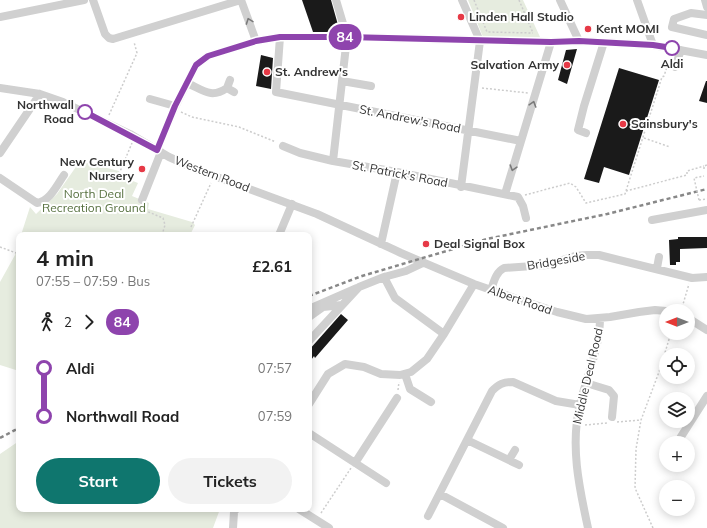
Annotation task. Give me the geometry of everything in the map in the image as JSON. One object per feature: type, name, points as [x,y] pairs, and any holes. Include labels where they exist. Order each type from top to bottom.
[{"type":"street","points":[[0,17],[84,0]]},
{"type":"street","points":[[93,0],[105,34],[109,38],[131,34],[241,0],[256,41]]},
{"type":"street","points":[[334,162],[347,37],[336,0]]},
{"type":"street","points":[[461,186],[480,41],[462,0]]},
{"type":"street","points":[[560,0],[579,41]]},
{"type":"street","points":[[637,0],[653,45]]},
{"type":"street","points":[[705,0],[707,7]]},
{"type":"street","points":[[707,15],[691,13],[674,19],[672,27],[707,35]]},
{"type":"street","points":[[142,200],[174,108],[196,65],[208,56],[256,41],[280,37],[347,37],[537,42],[579,41],[653,45],[707,56]]},
{"type":"street","name":"St. Andrew's Road","points":[[280,37],[276,92],[298,98],[522,141]]},
{"type":"street","points":[[505,194],[551,42]]},
{"type":"street","points":[[586,133],[578,130],[604,42]]},
{"type":"street","points":[[672,65],[680,50]]},
{"type":"street","points":[[342,81],[371,86]]},
{"type":"street","points":[[187,83],[212,94],[220,93],[230,87]]},
{"type":"street","name":"Western Road","points":[[0,88],[40,94],[63,102],[106,122],[169,157],[317,214],[381,244]]},
{"type":"street","points":[[0,153],[40,94]]},
{"type":"street","points":[[150,99],[174,108]]},
{"type":"street","name":"St. Patrick's Road","points":[[283,146],[300,153],[334,162],[397,172],[518,198]]},
{"type":"street","points":[[381,244],[397,172]]},
{"type":"street","points":[[0,178],[37,203],[42,202],[51,194],[64,175]]},
{"type":"street","points":[[518,198],[523,206],[526,218]]},
{"type":"street","points":[[281,232],[292,204]]},
{"type":"street","points":[[652,220],[707,210]]},
{"type":"street","name":"Albert Road","points":[[381,244],[474,284],[573,316],[586,319],[659,310]]},
{"type":"street","name":"Bridgeside","points":[[491,290],[495,277],[500,270],[504,268],[547,265],[575,256],[587,255],[599,255],[657,268],[692,278],[707,277]]},
{"type":"street","points":[[657,268],[659,258]]},
{"type":"street","points":[[312,308],[384,277],[406,271],[423,262]]},
{"type":"street","points":[[384,277],[395,298],[444,334]]},
{"type":"street","points":[[312,399],[328,374],[345,364],[364,367],[381,374],[402,374],[411,372],[427,359],[474,284]]},
{"type":"street","points":[[312,336],[359,287]]},
{"type":"street","points":[[312,315],[323,307],[342,305]]},
{"type":"street","name":"Middle Deal Road","points":[[588,528],[576,464],[576,426],[580,404],[600,332],[600,318]]},
{"type":"street","points":[[695,322],[707,330]]},
{"type":"street","points":[[402,374],[410,389],[431,402]]},
{"type":"street","points":[[428,516],[492,391],[499,384],[513,382],[556,401],[580,404]]},
{"type":"street","points":[[586,383],[609,390],[614,396],[612,417]]},
{"type":"street","points":[[682,436],[707,396]]},
{"type":"street","points":[[355,463],[397,398]]},
{"type":"street","points":[[312,435],[386,482]]},
{"type":"street","points":[[467,440],[519,465]]},
{"type":"street","points":[[509,460],[514,450]]},
{"type":"street","points":[[440,494],[503,528]]},
{"type":"street","points":[[233,528],[234,512]]},
{"type":"street","points":[[304,512],[329,528]]},
{"type":"path","points":[[474,0],[487,32],[533,33]]},
{"type":"path","points":[[519,0],[537,42]]},
{"type":"path","points":[[106,122],[137,53],[131,34]]},
{"type":"path","points":[[518,198],[570,183],[576,187],[586,203],[625,194],[662,77],[672,65]]},
{"type":"path","points":[[474,88],[536,93]]},
{"type":"path","points":[[174,108],[192,117],[239,127],[283,146]]},
{"type":"path","points":[[119,174],[135,138]]},
{"type":"path","points":[[643,138],[670,147]]},
{"type":"path","points":[[626,191],[687,175],[687,171],[707,165]]},
{"type":"path","points":[[192,227],[214,175]]},
{"type":"path","points":[[704,176],[694,178],[699,200],[707,199]]},
{"type":"path","points":[[142,200],[143,209],[163,218],[165,221],[166,225],[163,232]]},
{"type":"path","points":[[0,247],[16,252]]},
{"type":"path","points":[[683,304],[692,278]]},
{"type":"path","points":[[653,528],[635,488],[636,449],[641,420],[659,372],[669,340]]},
{"type":"path","points":[[397,398],[402,374]]},
{"type":"path","points":[[317,520],[355,463]]},
{"type":"green space","points":[[468,0],[523,0],[540,37],[483,37]]},
{"type":"green space","name":"North Deal Recreation Ground","points":[[80,161],[119,171],[120,176],[138,183],[132,196],[149,203],[148,209],[192,222],[195,225],[192,232],[22,232],[30,207],[36,214],[57,194]]},
{"type":"green space","name":"North Deal Recreation Ground","points":[[16,252],[16,370],[0,365],[0,282]]},
{"type":"green space","points":[[16,443],[16,512],[219,512],[213,528],[0,528],[0,454]]},
{"type":"building","points":[[302,0],[331,0],[340,32],[313,32]]},
{"type":"building","name":"Salvation Army","points":[[577,49],[567,84],[558,80],[566,50]]},
{"type":"building","name":"St. Andrew's","points":[[261,55],[273,58],[271,89],[256,86]]},
{"type":"building","name":"Sainsbury's","points":[[619,68],[659,80],[629,175],[604,167],[599,183],[584,179]]},
{"type":"building","points":[[707,81],[707,103],[699,101]]},
{"type":"building","points":[[678,237],[707,237],[707,248],[680,249],[680,262],[676,262],[676,265],[670,265],[669,240],[678,239]]},
{"type":"building","points":[[341,314],[348,320],[315,358],[314,356],[312,359],[312,347]]},
{"type":"railway","points":[[312,295],[362,276],[487,239],[607,214],[707,189]]},
{"type":"railway","points":[[0,438],[16,430]]},
{"type":"bus line","name":"84","points":[[85,112],[130,134],[157,150],[175,106],[196,65],[208,56],[226,50],[256,41],[280,37],[347,37],[551,42],[579,41],[653,45],[672,48]]},
{"type":"place","name":"Linden Hall Studio","points":[[461,17]]},
{"type":"place","name":"Kent MOMI","points":[[588,29]]},
{"type":"place","name":"Aldi","points":[[672,48]]},
{"type":"place","name":"Salvation Army","points":[[567,65]]},
{"type":"place","name":"St. Andrew's","points":[[267,72]]},
{"type":"place","name":"Northwall Road","points":[[85,112]]},
{"type":"place","name":"Sainsbury's","points":[[623,124]]},
{"type":"place","name":"New Century Nursery","points":[[142,169]]},
{"type":"place","name":"Deal Signal Box","points":[[426,244]]}]
